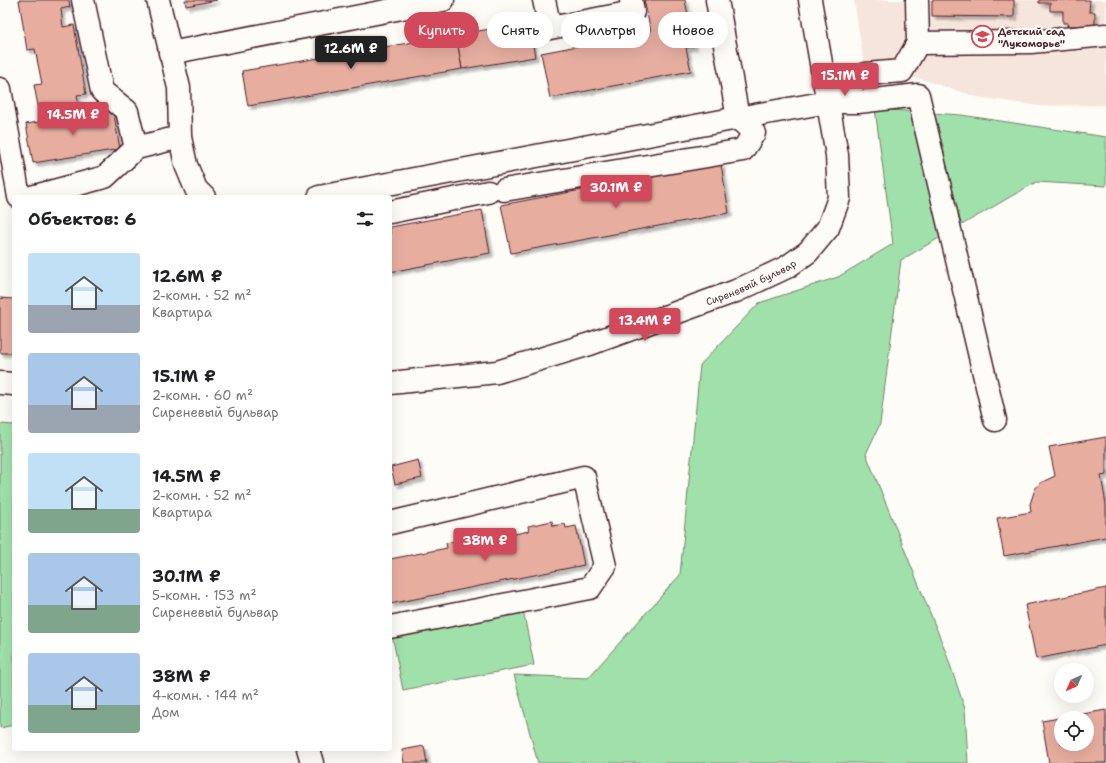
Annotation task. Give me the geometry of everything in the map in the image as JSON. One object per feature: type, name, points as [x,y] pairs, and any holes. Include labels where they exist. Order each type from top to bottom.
[{"type":"street","points":[[83,0],[102,91],[127,111],[136,148]]},
{"type":"street","points":[[158,0],[179,88],[180,138],[186,165],[196,189],[202,195]]},
{"type":"street","points":[[170,53],[443,0]]},
{"type":"street","points":[[544,0],[550,28],[633,12],[631,0]]},
{"type":"street","points":[[392,212],[496,191],[743,150],[754,133],[738,118],[717,0]]},
{"type":"street","name":"Сиреневый бульвар","points":[[392,383],[497,372],[590,344],[736,291],[787,267],[808,252],[828,228],[839,198],[837,155],[810,0]]},
{"type":"street","points":[[330,195],[738,118],[827,92],[856,81],[866,74],[902,71],[918,43],[918,0]]},
{"type":"street","points":[[918,43],[1031,42],[1106,35]]},
{"type":"street","points":[[827,92],[858,102],[918,95],[995,420]]},
{"type":"street","points":[[1,96],[19,195]]},
{"type":"street","points":[[39,195],[105,178],[136,148],[180,138]]},
{"type":"street","points":[[0,383],[12,384]]},
{"type":"street","points":[[392,523],[584,476],[605,566],[590,588],[392,627]]},
{"type":"street","points":[[309,751],[312,763]]},
{"type":"shaded area","name":"Детский сад \"Лукоморье\"","points":[[854,0],[1106,0],[1106,105],[1039,106],[977,97],[918,78],[867,83]]},
{"type":"green space","points":[[875,109],[961,115],[1106,137],[1106,186],[1036,182],[901,260],[880,424],[866,454],[945,650],[965,709],[968,763],[538,763],[514,675],[588,678],[680,575],[700,365],[759,303],[838,277],[893,244]]},
{"type":"green space","points":[[0,424],[12,425],[12,725],[0,728]]},
{"type":"green space","points":[[521,600],[534,665],[403,690],[392,634],[392,624]]},
{"type":"building","points":[[19,0],[69,0],[70,7],[61,9],[63,27],[74,25],[86,94],[77,95],[81,116],[41,122],[34,85],[42,84],[35,49],[27,50]]},
{"type":"building","points":[[185,0],[217,0],[186,6]]},
{"type":"building","points":[[644,0],[685,0],[687,12],[658,12],[658,48],[686,48],[691,71],[550,98],[541,53],[567,48],[650,48],[650,12],[647,12]]},
{"type":"building","points":[[932,0],[1014,0],[1014,17],[932,16]]},
{"type":"building","points":[[1039,0],[1090,0],[1089,12],[1095,12],[1095,26],[1067,26],[1068,23],[1063,23],[1063,11],[1050,11],[1050,3],[1039,3]]},
{"type":"building","points":[[487,29],[487,48],[533,48],[535,57],[462,69],[458,48],[479,48],[479,31]]},
{"type":"building","points":[[404,44],[404,48],[458,48],[462,69],[248,106],[242,71]]},
{"type":"building","points":[[113,110],[120,149],[33,163],[26,124]]},
{"type":"building","points":[[721,164],[729,213],[511,253],[501,205]]},
{"type":"building","points":[[482,210],[490,253],[392,272],[392,227]]},
{"type":"building","points":[[0,298],[12,299],[12,353],[0,353]]},
{"type":"building","points":[[1106,437],[1106,475],[1101,476],[1106,504],[1106,537],[1004,556],[997,518],[1031,512],[1030,504],[1035,489],[1040,483],[1055,476],[1049,447]]},
{"type":"building","points":[[418,460],[422,478],[395,484],[392,467]]},
{"type":"building","points":[[552,521],[553,526],[565,524],[566,528],[576,526],[584,565],[392,604],[392,559],[447,548],[446,543],[469,538],[470,543],[529,531],[528,526]]},
{"type":"building","points":[[1106,588],[1106,645],[1036,659],[1025,605]]},
{"type":"building","points":[[1106,710],[1106,763],[1049,763],[1042,721],[1054,719],[1054,751],[1094,751],[1094,712]]},
{"type":"building","points":[[424,746],[427,763],[404,763],[402,750]]},
{"type":"place","name":"Детский сад \"Лукоморье\"","points":[[983,37]]}]
